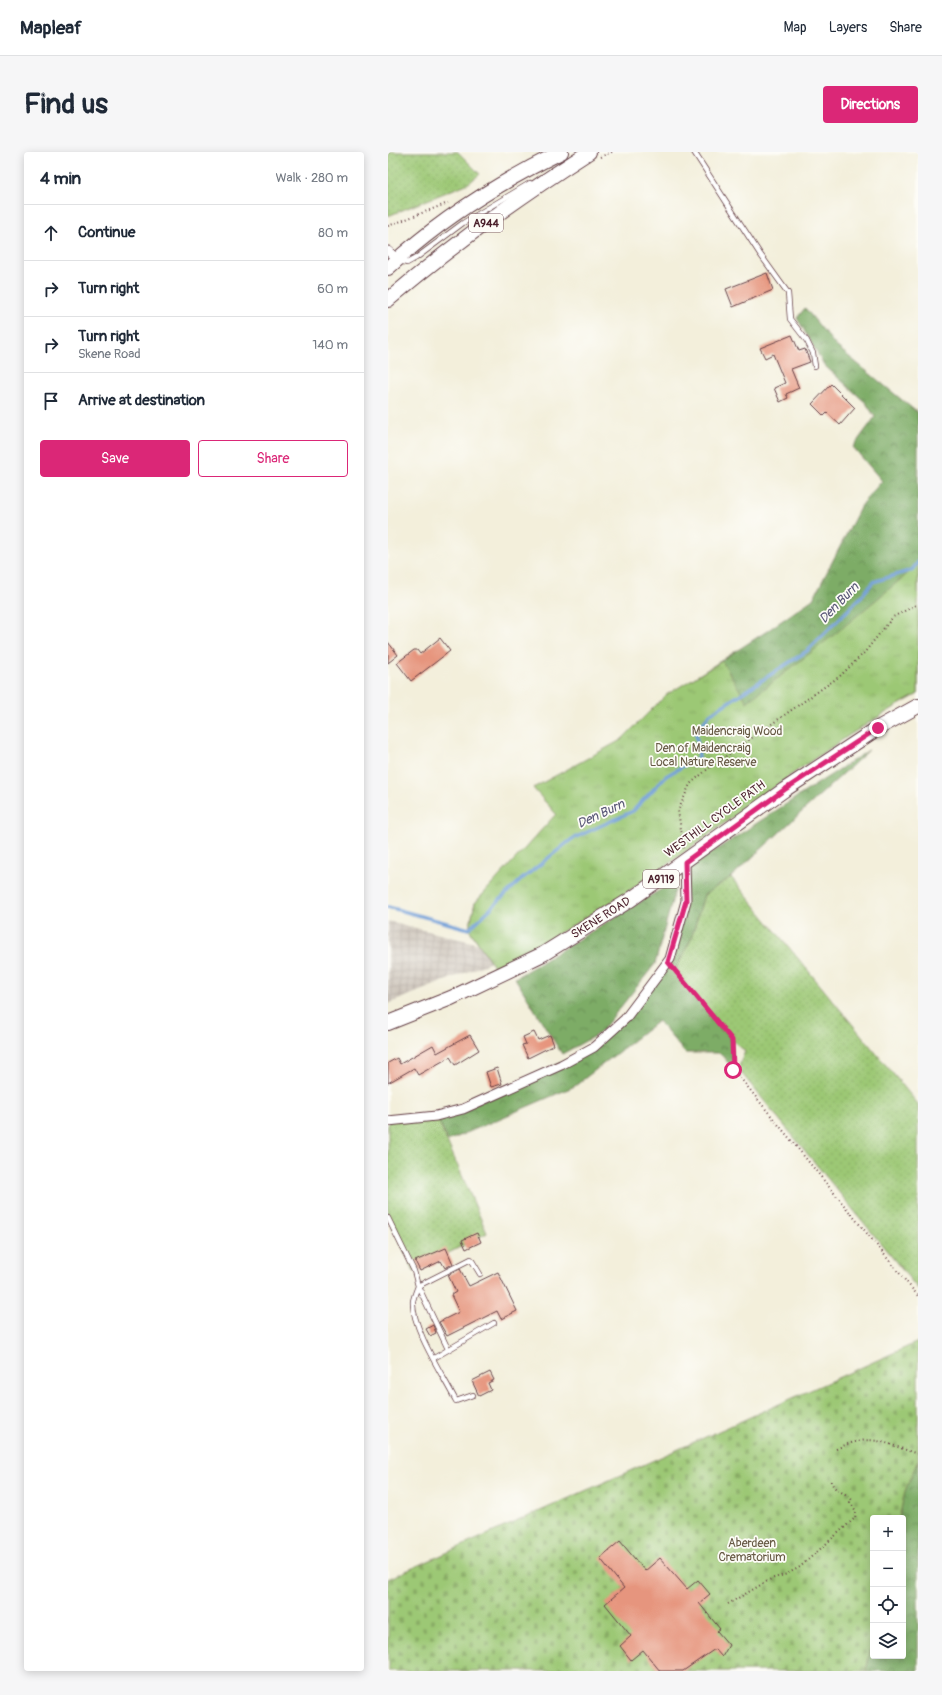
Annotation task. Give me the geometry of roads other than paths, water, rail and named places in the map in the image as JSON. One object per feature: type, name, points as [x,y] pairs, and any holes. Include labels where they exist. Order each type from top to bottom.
[{"type":"main road","name":"A944","points":[[391,260],[493,188],[561,152]]},
{"type":"main road","name":"A944","points":[[388,300],[440,257],[587,152]]},
{"type":"main road","name":"SKENE ROAD","points":[[388,1023],[451,998],[543,954],[630,900],[685,857],[784,790],[878,728],[918,706]]},
{"type":"street","points":[[388,1120],[436,1116],[463,1109],[568,1062],[594,1046],[625,1018],[668,962],[686,901],[685,857]]},
{"type":"lane","points":[[391,260],[407,263],[463,223],[493,204],[587,152]]},
{"type":"lane","points":[[694,152],[756,248],[788,293],[790,319],[807,341],[813,353],[815,366]]},
{"type":"lane","points":[[388,1218],[414,1271],[418,1286],[448,1349]]},
{"type":"lane","points":[[473,1396],[456,1401],[419,1327],[414,1313],[413,1301],[418,1286],[471,1259],[480,1274]]},
{"type":"lane","points":[[434,1358],[494,1323]]},
{"type":"waterway","name":"Den Burn","points":[[388,907],[469,929],[522,879],[572,839],[633,811],[666,776],[699,757],[696,732],[710,714],[807,651],[860,598],[873,582],[912,570],[918,562]]},
{"type":"park label","name":"Maidencraig Wood","points":[[737,731]]},
{"type":"park label","name":"Den of Maidencraig Local Nature Reserve","points":[[703,755]]},
{"type":"park label","name":"Aberdeen Crematorium","points":[[752,1550]]}]
